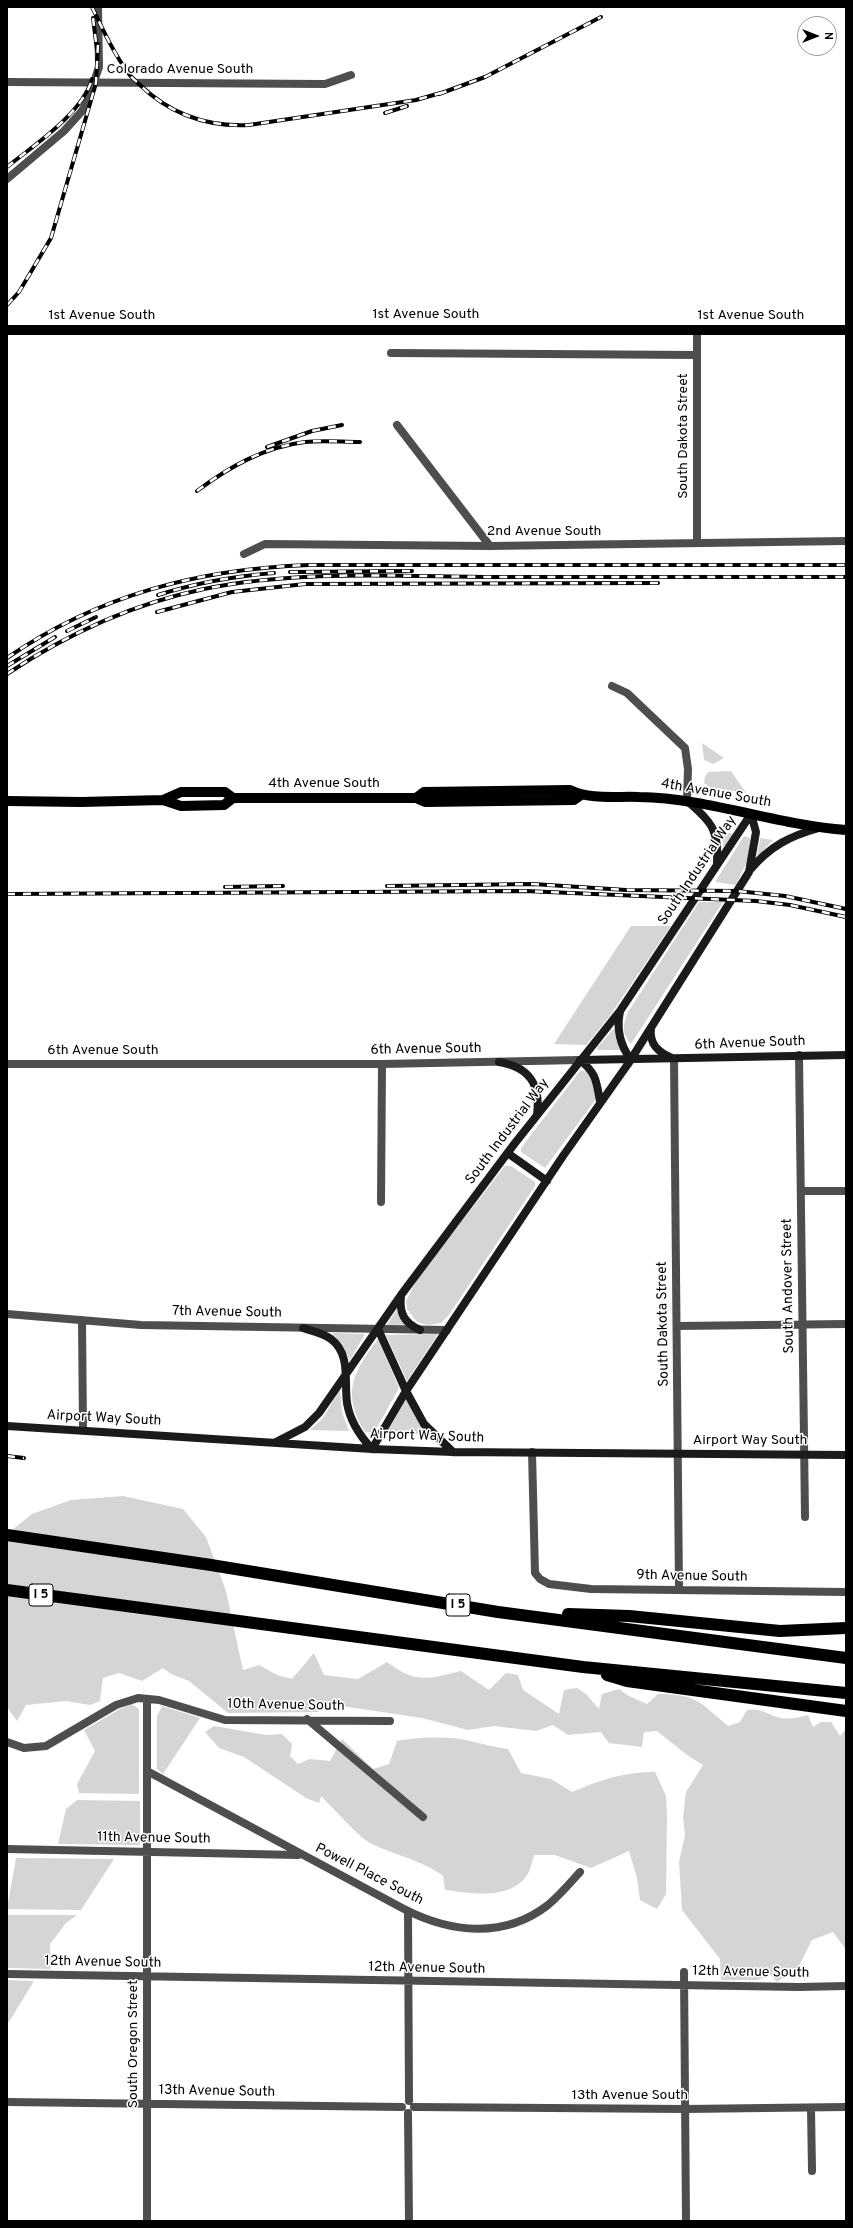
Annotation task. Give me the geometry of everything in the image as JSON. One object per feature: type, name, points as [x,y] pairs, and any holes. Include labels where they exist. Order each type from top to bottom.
[{"type":"highway","name":"I 5","points":[[7,1534],[211,1565],[498,1612],[846,1658]]},
{"type":"highway","name":"I 5","points":[[7,1590],[583,1667],[846,1693]]},
{"type":"highway","points":[[498,1612],[629,1616],[780,1631],[846,1628]]},
{"type":"highway","points":[[583,1667],[627,1681],[846,1711]]},
{"type":"main road","name":"1st Avenue South","points":[[7,330],[846,330]]},
{"type":"main road","name":"4th Avenue South","points":[[416,798],[424,792],[570,790],[581,795],[651,797],[687,800],[751,814],[846,830]]},
{"type":"main road","points":[[494,802],[499,796],[540,795],[544,791]]},
{"type":"main road","name":"4th Avenue South","points":[[7,801],[80,802],[163,800],[181,792],[225,792],[233,798],[416,798],[425,802],[574,800],[581,795]]},
{"type":"street","points":[[7,179],[70,125],[82,111],[96,83],[99,67],[98,7]]},
{"type":"street","name":"Colorado Avenue South","points":[[7,82],[325,84],[351,75]]},
{"type":"street","name":"South Dakota Street","points":[[697,329],[697,543]]},
{"type":"street","points":[[391,353],[697,355]]},
{"type":"street","points":[[397,425],[490,546]]},
{"type":"street","name":"2nd Avenue South","points":[[244,554],[265,544],[490,546],[846,541]]},
{"type":"street","points":[[612,686],[627,693],[685,748],[688,769],[687,800],[706,818],[712,826],[719,846],[717,866]]},
{"type":"street","name":"South Industrial Way","points":[[275,1442],[305,1427],[319,1413],[401,1295],[580,1060],[620,1011],[751,814]]},
{"type":"street","name":"South Industrial Way","points":[[372,1449],[406,1391],[600,1102],[631,1060],[749,872],[756,832],[751,814]]},
{"type":"street","points":[[749,872],[764,855],[788,837],[823,827]]},
{"type":"street","points":[[620,1011],[618,1029],[620,1038],[631,1060]]},
{"type":"street","points":[[651,1027],[651,1038],[653,1045],[657,1050],[674,1059]]},
{"type":"street","name":"6th Avenue South","points":[[7,1064],[382,1064],[846,1055]]},
{"type":"street","name":"South Andover Street","points":[[799,1056],[805,1517]]},
{"type":"street","name":"South Dakota Street","points":[[674,1059],[679,1589]]},
{"type":"street","points":[[580,1060],[592,1070],[595,1076],[600,1102]]},
{"type":"street","points":[[499,1062],[512,1064],[532,1079],[538,1097],[537,1116]]},
{"type":"street","points":[[381,1202],[382,1064]]},
{"type":"street","points":[[508,1154],[547,1181]]},
{"type":"street","points":[[801,1191],[846,1191]]},
{"type":"street","points":[[401,1295],[400,1307],[405,1321],[420,1330]]},
{"type":"street","name":"7th Avenue South","points":[[7,1314],[141,1325],[447,1330]]},
{"type":"street","points":[[82,1320],[83,1430]]},
{"type":"street","points":[[677,1326],[846,1324]]},
{"type":"street","points":[[302,1328],[331,1339],[339,1347],[344,1358],[347,1403],[352,1419],[360,1437],[372,1449]]},
{"type":"street","points":[[378,1329],[406,1391],[424,1424],[453,1452]]},
{"type":"street","name":"Airport Way South","points":[[7,1426],[372,1449],[453,1452],[846,1455]]},
{"type":"street","name":"9th Avenue South","points":[[532,1452],[535,1573],[540,1580],[549,1584],[592,1589],[846,1592]]},
{"type":"street","name":"10th Avenue South","points":[[7,1742],[24,1748],[46,1746],[116,1705],[138,1698],[173,1704],[225,1720],[307,1719],[390,1721]]},
{"type":"street","name":"South Oregon Street","points":[[147,1699],[147,2221]]},
{"type":"street","points":[[307,1719],[423,1817]]},
{"type":"street","name":"Powell Place South","points":[[147,1771],[301,1855],[408,1911],[446,1926],[484,1930],[498,1928],[539,1911],[549,1904],[580,1872]]},
{"type":"street","name":"11th Avenue South","points":[[7,1849],[301,1855]]},
{"type":"street","points":[[408,1911],[409,2221]]},
{"type":"street","points":[[684,1972],[686,2221]]},
{"type":"street","name":"12th Avenue South","points":[[7,1974],[408,1982],[846,1986]]},
{"type":"street","name":"13th Avenue South","points":[[7,2102],[685,2109],[846,2108]]},
{"type":"street","points":[[812,2108],[812,2171]]},
{"type":"shaded area","points":[[702,743],[724,758],[713,764],[704,760]]},
{"type":"shaded area","points":[[731,771],[746,793],[710,787],[704,783],[708,772]]},
{"type":"shaded area","points":[[721,831],[734,834],[724,849]]},
{"type":"shaded area","points":[[744,836],[750,838],[749,857],[736,885],[715,882]]},
{"type":"shaded area","points":[[760,838],[773,840],[757,857]]},
{"type":"shaded area","points":[[699,902],[723,902],[631,1044],[624,1032],[628,1012]]},
{"type":"shaded area","points":[[631,926],[671,926],[609,1017],[586,1045],[554,1044]]},
{"type":"shaded area","points":[[614,1028],[616,1039],[621,1050],[598,1050],[597,1048]]},
{"type":"shaded area","points":[[580,1071],[588,1071],[594,1080],[596,1099],[545,1168],[521,1152],[521,1148]]},
{"type":"shaded area","points":[[505,1166],[511,1166],[535,1182],[535,1186],[449,1315],[441,1323],[427,1325],[417,1322],[407,1309],[406,1301],[419,1276]]},
{"type":"shaded area","points":[[397,1309],[402,1321],[408,1327],[386,1327]]},
{"type":"shaded area","points":[[332,1333],[365,1334],[350,1360],[342,1344]]},
{"type":"shaded area","points":[[438,1334],[407,1381],[386,1335]]},
{"type":"shaded area","points":[[378,1339],[399,1388],[374,1433],[365,1432],[353,1406],[352,1394],[353,1383],[362,1362]]},
{"type":"shaded area","points":[[340,1389],[342,1412],[349,1431],[310,1430],[323,1418]]},
{"type":"shaded area","points":[[405,1397],[426,1434],[384,1433]]},
{"type":"shaded area","points":[[123,1496],[183,1509],[206,1537],[226,1591],[243,1670],[259,1665],[277,1675],[292,1679],[314,1653],[324,1675],[358,1679],[387,1662],[406,1674],[422,1678],[440,1676],[461,1671],[489,1690],[506,1673],[518,1675],[523,1690],[559,1714],[564,1690],[577,1688],[586,1694],[599,1709],[602,1694],[619,1689],[629,1696],[647,1704],[658,1694],[671,1694],[689,1698],[704,1705],[728,1726],[740,1722],[747,1710],[759,1710],[777,1717],[785,1718],[796,1718],[808,1715],[813,1727],[821,1722],[831,1722],[840,1736],[846,1729],[846,1950],[833,1932],[812,1940],[799,1966],[777,1982],[770,1974],[758,1980],[721,1980],[720,1959],[682,1910],[679,1862],[685,1835],[683,1817],[686,1792],[703,1765],[687,1755],[657,1731],[644,1732],[642,1747],[609,1743],[601,1732],[568,1735],[553,1725],[536,1731],[494,1726],[468,1730],[422,1718],[335,1705],[317,1712],[228,1713],[189,1681],[171,1674],[163,1668],[142,1681],[119,1673],[103,1678],[100,1701],[90,1705],[66,1701],[26,1705],[17,1721],[7,1707],[7,1534],[32,1514],[71,1500]]},
{"type":"shaded area","points":[[132,1704],[139,1709],[139,1794],[79,1793],[77,1784],[95,1751],[84,1730],[122,1708]]},
{"type":"shaded area","points":[[162,1706],[200,1718],[163,1774],[157,1769],[157,1716]]},
{"type":"shaded area","points":[[214,1726],[266,1735],[282,1734],[292,1744],[290,1756],[298,1764],[310,1759],[330,1761],[342,1739],[373,1769],[389,1764],[397,1741],[441,1738],[466,1740],[508,1749],[521,1773],[551,1779],[572,1792],[622,1775],[655,1772],[666,1796],[666,1894],[657,1909],[640,1900],[637,1878],[629,1851],[591,1868],[555,1855],[534,1855],[527,1876],[517,1885],[508,1890],[476,1893],[445,1890],[443,1876],[435,1870],[365,1840],[321,1796],[319,1803],[306,1798],[244,1757],[219,1748],[205,1732]]},
{"type":"shaded area","points":[[77,1800],[140,1801],[140,1845],[58,1844],[66,1809]]},
{"type":"shaded area","points":[[16,1858],[114,1859],[81,1910],[7,1909]]},
{"type":"shaded area","points":[[7,1915],[77,1915],[66,1923],[50,1944],[51,1969],[7,1968]]},
{"type":"shaded area","points":[[7,1980],[34,1981],[7,2025]]},
{"type":"railway","points":[[92,7],[114,50],[131,77],[164,104],[190,117],[204,121],[218,124],[249,125],[416,100],[444,92]]},
{"type":"railway","points":[[439,94],[485,77],[601,17]]},
{"type":"railway","points":[[93,18],[97,50]]},
{"type":"railway","points":[[7,305],[19,292],[51,238],[96,83],[98,44]]},
{"type":"railway","points":[[7,167],[43,139],[68,116],[87,92],[92,79]]},
{"type":"railway","points":[[385,113],[407,106]]},
{"type":"railway","points":[[267,447],[312,431],[342,425]]},
{"type":"railway","points":[[197,491],[234,466],[275,448],[312,441],[360,442]]},
{"type":"railway","points":[[7,658],[42,636],[77,617],[114,602],[151,589],[228,572],[309,565],[846,565]]},
{"type":"railway","points":[[290,572],[412,571]]},
{"type":"railway","points":[[158,595],[216,581],[274,573]]},
{"type":"railway","points":[[7,674],[30,659],[77,633],[126,612],[177,595],[241,583],[316,576],[846,577]]},
{"type":"railway","points":[[157,612],[232,592],[305,584],[658,583]]},
{"type":"railway","points":[[67,631],[96,617]]},
{"type":"railway","points":[[7,666],[55,637]]},
{"type":"railway","points":[[387,886],[533,884],[626,890],[737,891],[785,896],[846,909]]},
{"type":"railway","points":[[225,887],[283,886]]},
{"type":"railway","points":[[7,894],[525,891],[756,901],[790,905],[846,917]]},
{"type":"railway","points":[[7,1456],[24,1458]]}]
